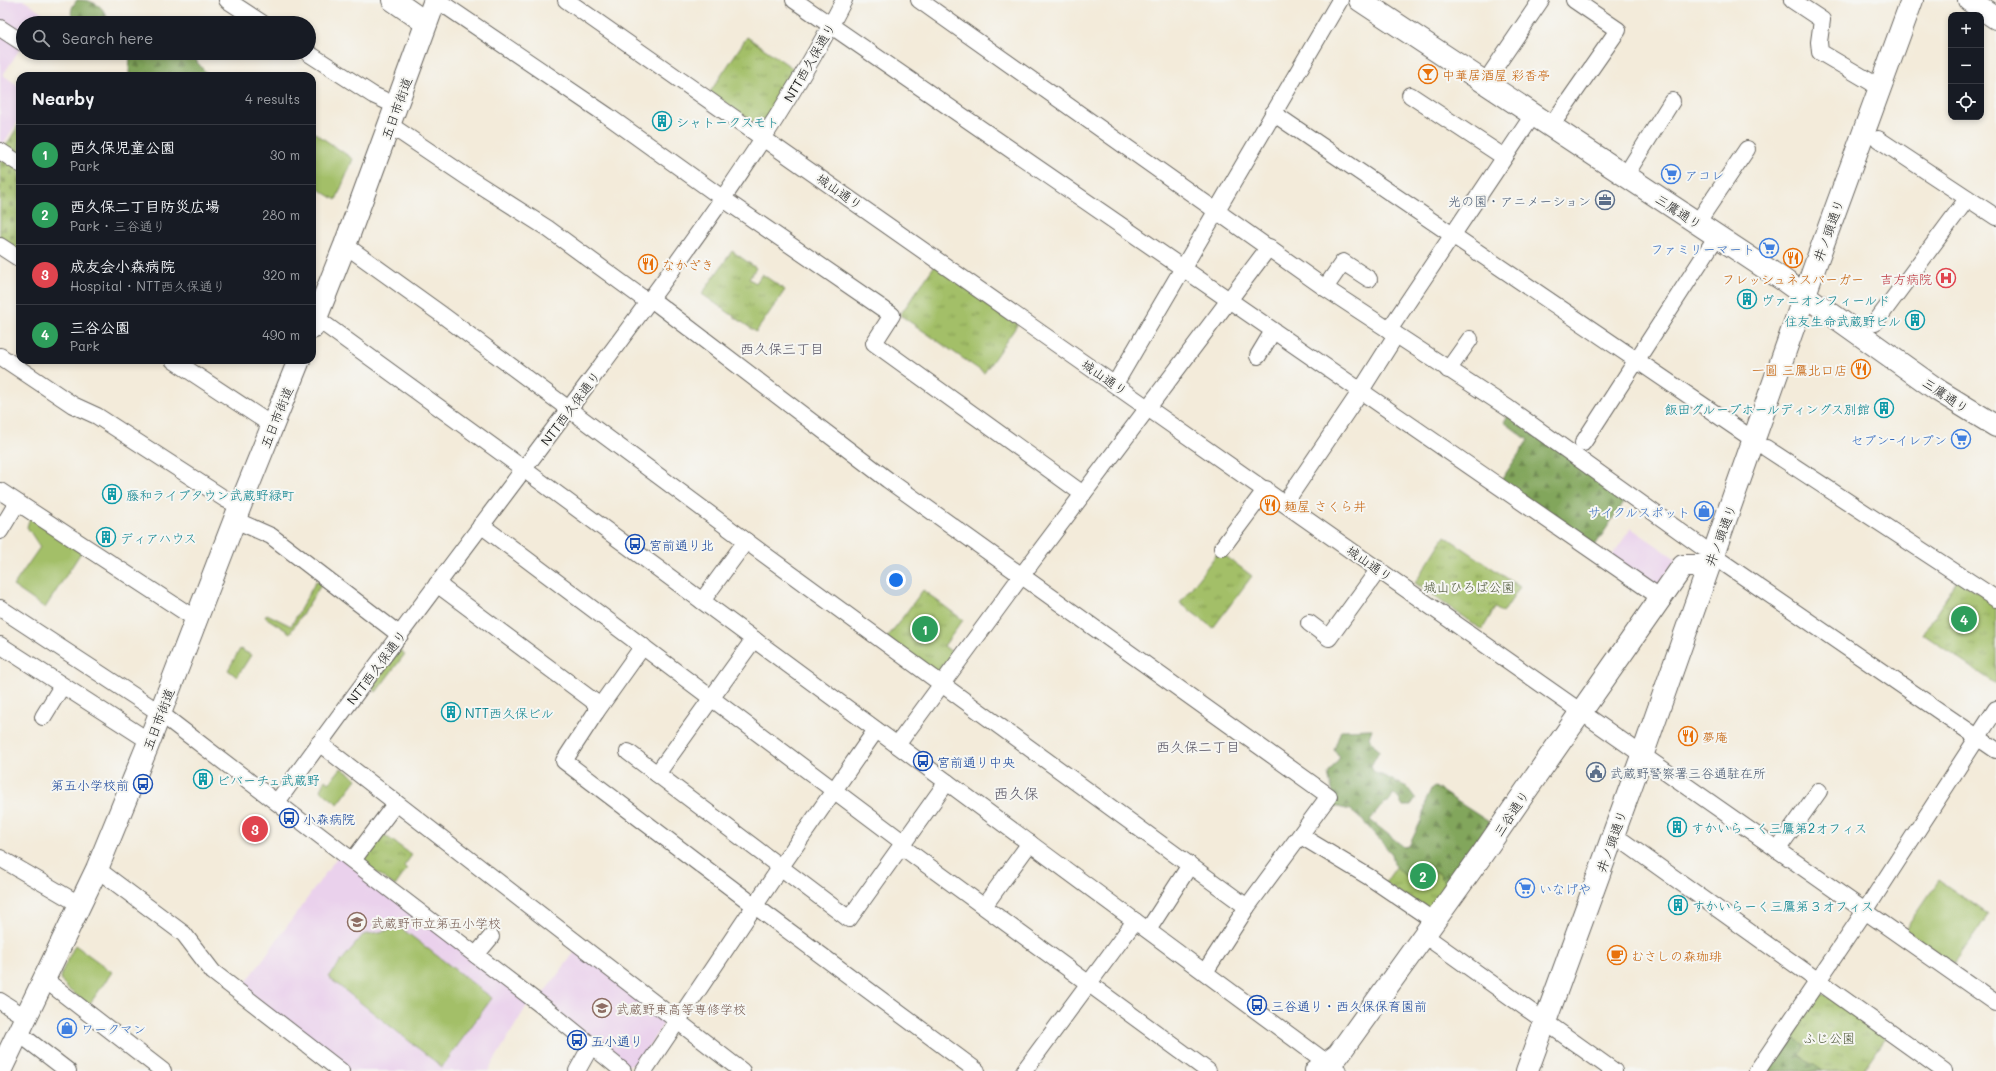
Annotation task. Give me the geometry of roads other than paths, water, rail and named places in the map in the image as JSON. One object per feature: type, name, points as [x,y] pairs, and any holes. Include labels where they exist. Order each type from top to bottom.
[{"type":"main road","points":[[393,0],[426,23]]},
{"type":"main road","name":"五日市街道","points":[[316,318],[345,245],[426,23],[436,0]]},
{"type":"main road","name":"三鷹通り","points":[[1360,0],[1805,295],[1939,391],[1996,426]]},
{"type":"main road","name":"井ノ頭通り","points":[[1527,1071],[1642,756],[1707,556],[1760,444],[1805,295],[1912,0]]},
{"type":"main road","points":[[1969,0],[1996,18]]},
{"type":"main road","name":"五日市街道","points":[[0,1071],[25,1028],[44,979],[97,869],[297,364]]},
{"type":"main road","name":"三谷通り","points":[[1327,1068],[1338,1055],[1482,856],[1683,566],[1707,556]]},
{"type":"street","points":[[227,0],[251,16]]},
{"type":"street","points":[[436,0],[608,116],[722,198],[892,315],[874,343],[1084,494]]},
{"type":"street","name":"城山通り","points":[[566,0],[1266,489],[1642,756],[1996,1003]]},
{"type":"street","points":[[794,0],[1360,392],[1661,598]]},
{"type":"street","name":"NTT西久保通り","points":[[277,802],[480,525],[524,470],[650,300],[722,198],[801,79],[844,0]]},
{"type":"street","points":[[919,0],[1325,288],[1572,453],[1707,556],[1996,750]]},
{"type":"street","points":[[1115,384],[1340,0]]},
{"type":"street","points":[[1492,72],[1541,0]]},
{"type":"street","points":[[1558,116],[1618,30],[1574,0]]},
{"type":"street","points":[[1800,2],[1822,20],[1819,42],[1820,52],[1881,88]]},
{"type":"street","points":[[0,28],[16,38]]},
{"type":"street","points":[[316,58],[372,95],[393,115],[470,179],[548,228],[650,300],[888,480],[1329,796],[1301,836],[1247,907],[1205,972]]},
{"type":"street","points":[[1410,95],[1504,157]]},
{"type":"street","points":[[1632,165],[1672,101]]},
{"type":"street","points":[[1273,113],[1760,444],[1996,599]]},
{"type":"street","points":[[1285,503],[1360,392],[1392,332],[1452,234],[1533,114]]},
{"type":"street","points":[[1878,139],[1967,199],[1995,214]]},
{"type":"street","points":[[1697,223],[1747,149]]},
{"type":"street","points":[[0,151],[16,161]]},
{"type":"street","points":[[1875,323],[1967,199]]},
{"type":"street","points":[[1583,443],[1717,236]]},
{"type":"street","points":[[345,245],[441,314],[746,541],[1247,907]]},
{"type":"street","points":[[0,246],[16,256]]},
{"type":"street","points":[[897,745],[1022,575],[1269,247]]},
{"type":"street","points":[[1325,288],[1343,262],[1369,278]]},
{"type":"street","points":[[316,324],[524,470],[754,639],[1205,972],[1327,1068]]},
{"type":"street","points":[[1258,356],[1273,331]]},
{"type":"street","points":[[1448,370],[1470,339]]},
{"type":"street","points":[[0,356],[73,404],[97,416],[225,499],[237,513],[271,536],[400,634]]},
{"type":"street","points":[[179,364],[273,426]]},
{"type":"street","points":[[1222,548],[1266,489]]},
{"type":"street","points":[[0,492],[188,614]]},
{"type":"street","points":[[0,531],[17,503]]},
{"type":"street","points":[[480,525],[705,692],[710,699],[833,791],[902,845],[1208,1071]]},
{"type":"street","points":[[702,601],[746,541]]},
{"type":"street","points":[[1309,622],[1325,643],[1379,569]]},
{"type":"street","points":[[437,584],[596,703],[596,712]]},
{"type":"street","points":[[0,608],[160,713],[592,1044],[623,1071]]},
{"type":"street","points":[[657,774],[754,639]]},
{"type":"street","points":[[0,645],[149,741]]},
{"type":"street","points":[[643,646],[596,712],[564,761],[755,906],[977,1071]]},
{"type":"street","points":[[43,717],[62,686]]},
{"type":"street","points":[[1757,1071],[1865,911],[1996,709]]},
{"type":"street","points":[[644,1071],[780,868],[876,730]]},
{"type":"street","points":[[319,743],[742,1071]]},
{"type":"street","points":[[628,752],[849,919],[947,782]]},
{"type":"street","points":[[1777,850],[1819,791]]},
{"type":"street","points":[[353,860],[396,802]]},
{"type":"street","points":[[1301,836],[1369,877],[1429,928],[1545,1021],[1614,1071]]},
{"type":"street","points":[[1612,836],[1624,842],[1714,905],[1944,1071]]},
{"type":"street","points":[[984,906],[1030,843]]},
{"type":"street","points":[[0,858],[80,904]]},
{"type":"street","points":[[1024,1071],[1089,983],[1142,925],[1190,866]]},
{"type":"street","points":[[97,869],[184,934],[213,972],[341,1071]]},
{"type":"street","points":[[476,955],[491,937]]},
{"type":"street","points":[[44,979],[163,1071]]},
{"type":"street","points":[[0,1000],[25,1028],[68,1071]]},
{"type":"street","points":[[577,1071],[592,1044]]},
{"type":"place","name":"中華居酒屋 彩香亭","points":[[1428,74]]},
{"type":"place","name":"シャトークスモト","points":[[662,121]]},
{"type":"place","name":"アコレ","points":[[1671,174]]},
{"type":"place","name":"光の園・アニメーション","points":[[1605,200]]},
{"type":"place","name":"ファミリーマート","points":[[1769,248]]},
{"type":"place","name":"フレッシュネスバーガー","points":[[1793,258]]},
{"type":"place","name":"なかざき","points":[[648,264]]},
{"type":"place","name":"吉方病院","points":[[1946,278]]},
{"type":"place","name":"ヴァニオンフィールド","points":[[1747,299]]},
{"type":"place","name":"住友生命武蔵野ビル","points":[[1915,320]]},
{"type":"place","name":"一圓 三鷹北口店","points":[[1861,369]]},
{"type":"place","name":"飯田グループホールディングス別館","points":[[1884,408]]},
{"type":"place","name":"セブン-イレブン","points":[[1961,439]]},
{"type":"place","name":"藤和ライブタウン武蔵野緑町","points":[[112,494]]},
{"type":"place","name":"麺屋 さくら井","points":[[1270,505]]},
{"type":"place","name":"サイクルスポット","points":[[1704,511]]},
{"type":"place","name":"ディアハウス","points":[[106,537]]},
{"type":"place","name":"宮前通り北","points":[[635,544]]},
{"type":"place","name":"三谷公園","points":[[1964,619]]},
{"type":"place","name":"西久保児童公園","points":[[925,629]]},
{"type":"place","name":"NTT西久保ビル","points":[[451,712]]},
{"type":"place","name":"夢庵","points":[[1688,736]]},
{"type":"place","name":"宮前通り中央","points":[[923,761]]},
{"type":"place","name":"武蔵野警察署三谷通駐在所","points":[[1596,772]]},
{"type":"place","name":"ビバーチェ武蔵野","points":[[203,779]]},
{"type":"place","name":"第五小学校前","points":[[143,784]]},
{"type":"place","name":"小森病院","points":[[289,818]]},
{"type":"place","name":"すかいらーく三鷹第2オフィス","points":[[1677,827]]},
{"type":"place","name":"成友会小森病院","points":[[255,829]]},
{"type":"place","name":"西久保二丁目防災広場","points":[[1423,876]]},
{"type":"place","name":"いなげや","points":[[1525,888]]},
{"type":"place","name":"すかいらーく三鷹第３オフィス","points":[[1678,905]]},
{"type":"place","name":"武蔵野市立第五小学校","points":[[357,922]]},
{"type":"place","name":"むさしの森珈琲","points":[[1617,955]]},
{"type":"place","name":"三谷通り・西久保保育園前","points":[[1257,1005]]},
{"type":"place","name":"武蔵野東高等専修学校","points":[[602,1008]]},
{"type":"place","name":"ワークマン","points":[[67,1028]]},
{"type":"place","name":"五小通り","points":[[577,1040]]},
{"type":"district","name":"西久保三丁目","points":[[782,348]]},
{"type":"district","name":"西久保二丁目","points":[[1198,746]]},
{"type":"district","name":"西久保","points":[[1016,793]]},
{"type":"park label","name":"城山ひろば公園","points":[[1469,586]]},
{"type":"park label","name":"ふじ公園","points":[[1829,1037]]}]
